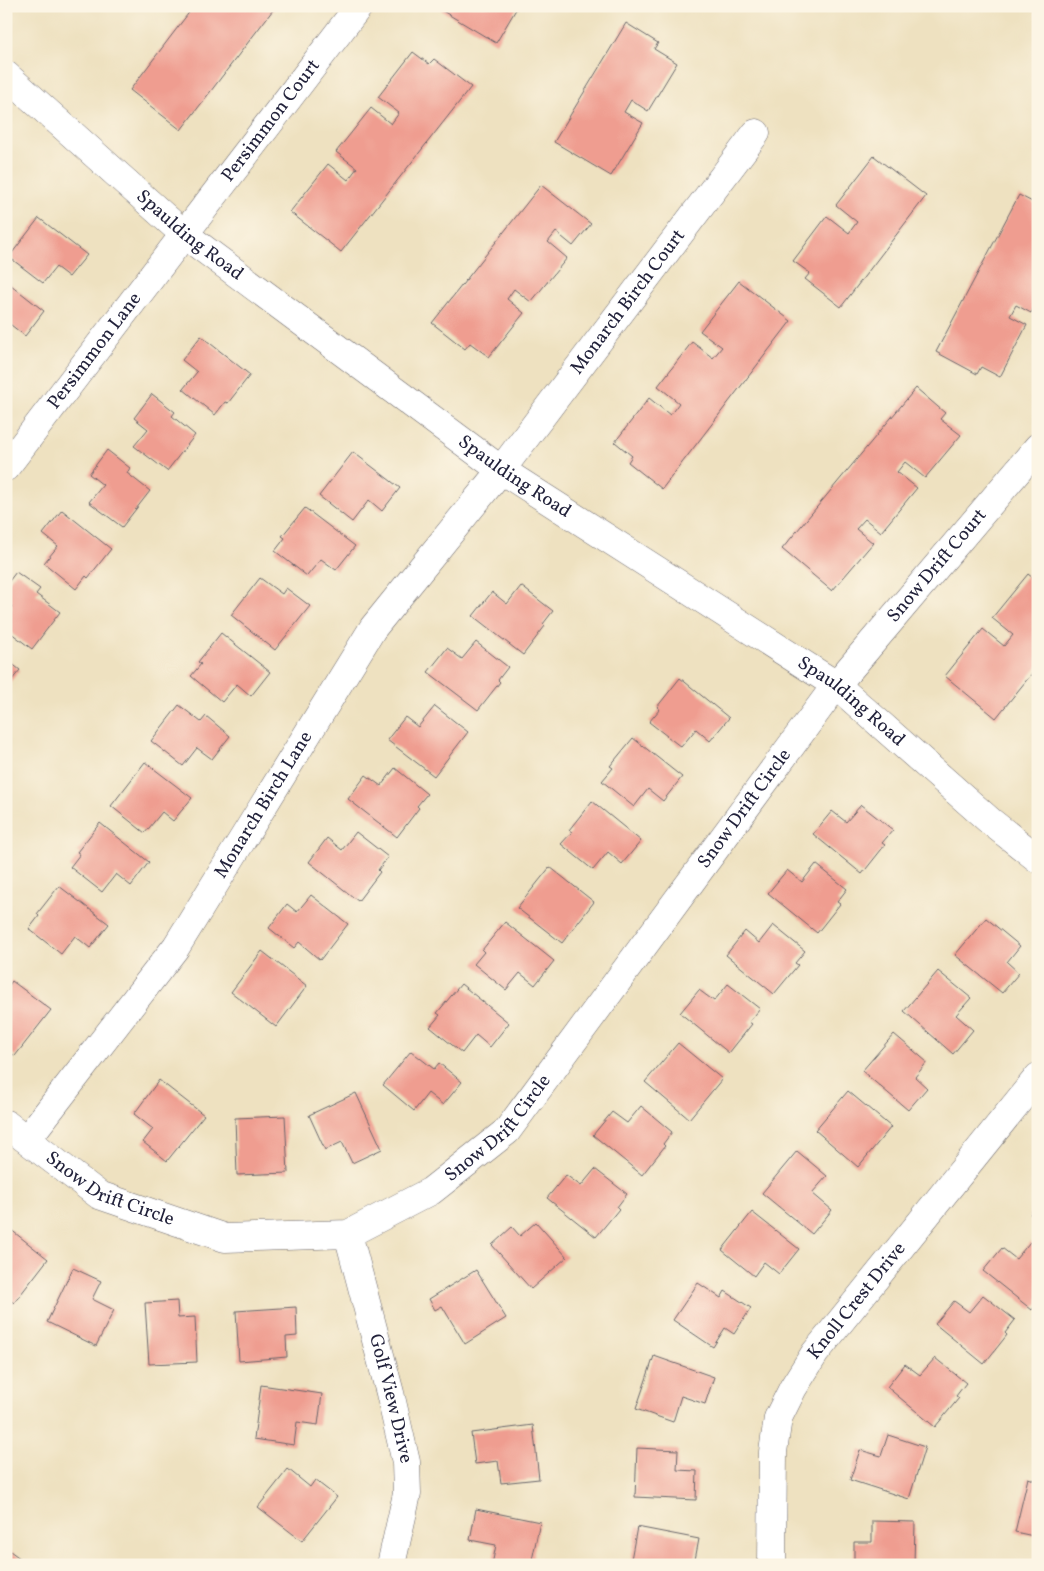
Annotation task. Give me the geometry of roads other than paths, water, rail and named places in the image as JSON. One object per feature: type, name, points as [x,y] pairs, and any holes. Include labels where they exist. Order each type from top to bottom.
[{"type":"street","name":"Persimmon Court","points":[[185,235],[359,6]]},
{"type":"street","name":"Spaulding Road","points":[[6,75],[185,235],[500,470],[836,685],[990,821],[1038,859]]},
{"type":"street","name":"Monarch Birch Court","points":[[500,470],[756,133]]},
{"type":"street","name":"Persimmon Lane","points":[[6,467],[185,235]]},
{"type":"street","name":"Snow Drift Court","points":[[836,685],[1038,447]]},
{"type":"street","name":"Monarch Birch Lane","points":[[16,1132],[176,947],[373,628],[500,470]]},
{"type":"street","name":"Snow Drift Circle","points":[[16,1132],[99,1195],[225,1238],[348,1234],[431,1191],[507,1131],[836,685]]},
{"type":"street","name":"Knoll Crest Drive","points":[[772,1565],[773,1452],[778,1418],[793,1388],[815,1353],[1038,1077]]},
{"type":"street","name":"Golf View Drive","points":[[348,1234],[390,1393],[406,1462],[407,1494],[391,1565]]}]
